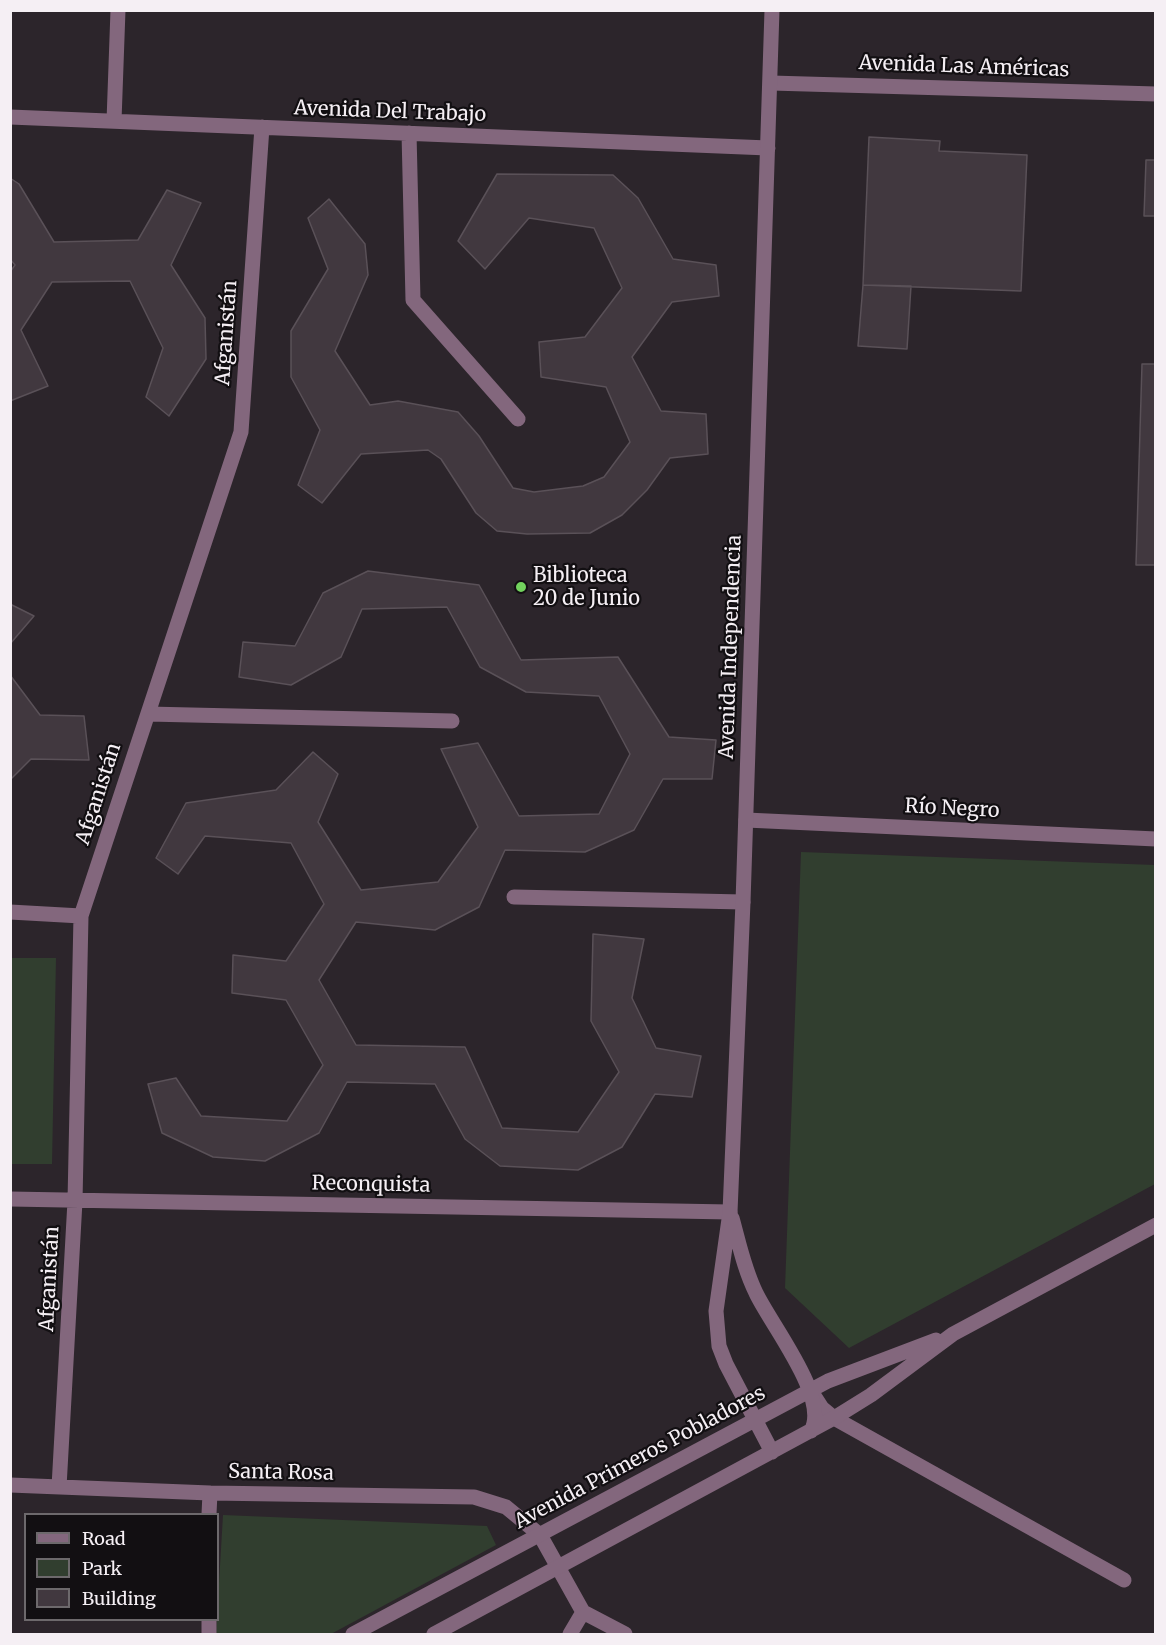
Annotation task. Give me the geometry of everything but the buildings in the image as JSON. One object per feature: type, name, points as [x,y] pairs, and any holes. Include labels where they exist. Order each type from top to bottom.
[{"type":"street","points":[[114,122],[118,10]]},
{"type":"street","name":"Avenida Independencia","points":[[772,10],[746,820],[730,1212],[717,1291],[716,1328],[726,1364],[772,1452]]},
{"type":"street","name":"Avenida Las Américas","points":[[771,82],[1155,93]]},
{"type":"street","name":"Avenida Del Trabajo","points":[[10,117],[768,148]]},
{"type":"street","name":"Afganistán","points":[[59,1487],[75,1202],[81,916],[241,432],[261,127]]},
{"type":"street","points":[[409,134],[413,300],[518,419]]},
{"type":"street","points":[[148,714],[452,721]]},
{"type":"street","name":"Río Negro","points":[[746,820],[1155,839]]},
{"type":"street","points":[[514,897],[743,902]]},
{"type":"street","points":[[10,912],[81,916]]},
{"type":"street","name":"Reconquista","points":[[10,1199],[75,1202],[730,1212]]},
{"type":"street","name":"Avenida Independencia","points":[[730,1212],[755,1292],[811,1390],[816,1414],[811,1431]]},
{"type":"street","name":"Avenida Primeros Pobladores","points":[[353,1635],[811,1390],[874,1363],[953,1334],[1155,1225]]},
{"type":"street","name":"Avenida Primeros Pobladores","points":[[434,1635],[834,1418],[871,1395],[953,1334]]},
{"type":"street","points":[[811,1390],[822,1408],[834,1418],[1124,1580]]},
{"type":"street","name":"Santa Rosa","points":[[10,1485],[210,1493],[474,1497],[506,1507],[540,1535]]},
{"type":"street","points":[[209,1513],[210,1493]]},
{"type":"street","points":[[540,1535],[583,1612],[625,1635]]},
{"type":"street","points":[[570,1635],[583,1612]]},
{"type":"green space","points":[[801,852],[1155,865],[1155,1184],[849,1348],[785,1288]]},
{"type":"green space","points":[[11,958],[56,958],[52,1164],[11,1164]]},
{"type":"green space","points":[[223,1515],[487,1526],[496,1545],[331,1634],[216,1634],[217,1621],[219,1621]]},
{"type":"place","name":"Biblioteca 20 de Junio","points":[[521,587]]}]
